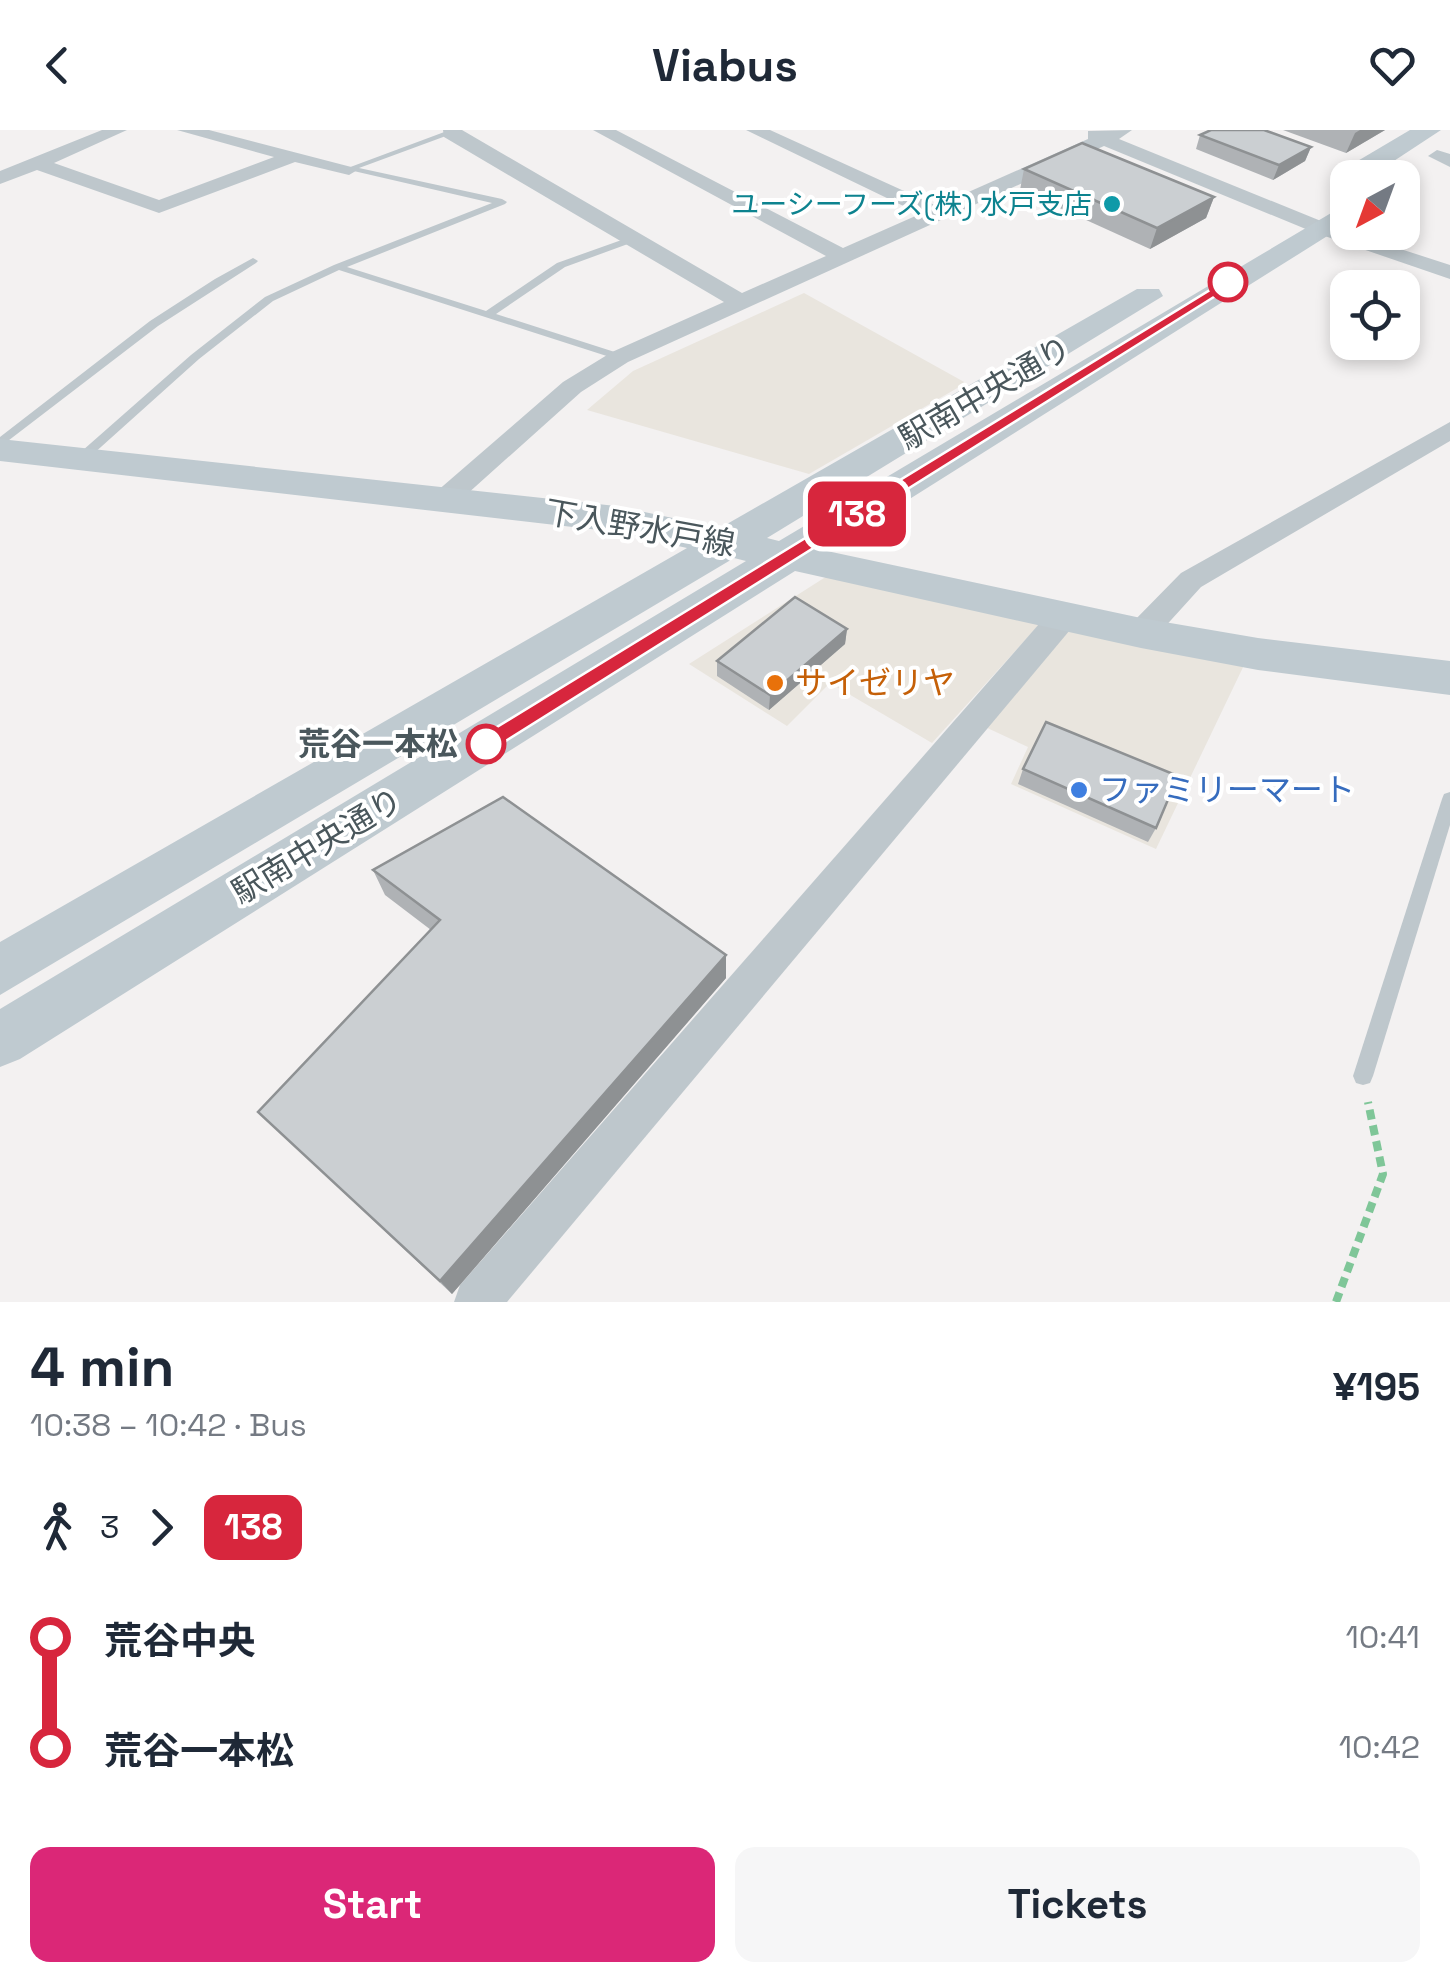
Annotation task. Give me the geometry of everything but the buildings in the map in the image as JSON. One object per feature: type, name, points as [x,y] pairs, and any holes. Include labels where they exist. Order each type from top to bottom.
[{"type":"street","points":[[0,178],[118,130]]},
{"type":"street","points":[[186,130],[349,170]]},
{"type":"street","points":[[602,130],[842,256]]},
{"type":"street","points":[[755,130],[939,215]]},
{"type":"street","points":[[1080,130],[1114,135],[1285,214],[1330,219]]},
{"type":"street","points":[[1378,160],[1428,130]]},
{"type":"street","points":[[452,132],[741,302]]},
{"type":"street","points":[[446,498],[572,386],[620,358],[1114,135]]},
{"type":"street","points":[[36,164],[159,207],[290,157]]},
{"type":"street","points":[[1253,234],[1330,188]]},
{"type":"street","name":"駅南中央通り","points":[[0,1040],[1330,221]]},
{"type":"street","points":[[1402,250],[1450,272]]},
{"type":"street","name":"駅南中央通り","points":[[0,970],[1173,282]]},
{"type":"street","points":[[1141,633],[1191,580],[1450,430]]},
{"type":"street","name":"下入野水戸線","points":[[0,447],[78,460],[616,518],[1141,633],[1258,654],[1450,678]]},
{"type":"street","points":[[477,1302],[1064,616]]},
{"type":"lane","points":[[349,170],[452,132]]},
{"type":"lane","points":[[78,460],[195,357],[269,299],[502,202],[349,170]]},
{"type":"lane","points":[[487,315],[560,265],[632,239]]},
{"type":"lane","points":[[0,447],[105,357],[201,290],[253,261]]},
{"type":"lane","points":[[338,268],[620,358]]},
{"type":"lane","points":[[1363,1076],[1450,799]]},
{"type":"path","points":[[1336,1302],[1382,1174],[1363,1076]]},
{"type":"shaded area","points":[[804,293],[966,383],[809,474],[587,410],[633,371]]},
{"type":"shaded area","points":[[835,571],[1046,617],[932,743],[830,683],[787,726],[689,664]]},
{"type":"shaded area","points":[[1068,623],[1246,661],[1156,849],[1011,784],[1028,747],[983,726]]},
{"type":"bus line","name":"138","points":[[486,744],[1228,282]]},
{"type":"place","name":"ユーシーフーズ(株) 水戸支店","points":[[1112,204]]},
{"type":"place","name":"サイゼリヤ","points":[[775,683]]},
{"type":"place","name":"荒谷一本松","points":[[486,744]]},
{"type":"place","name":"ファミリーマート","points":[[1079,790]]}]
